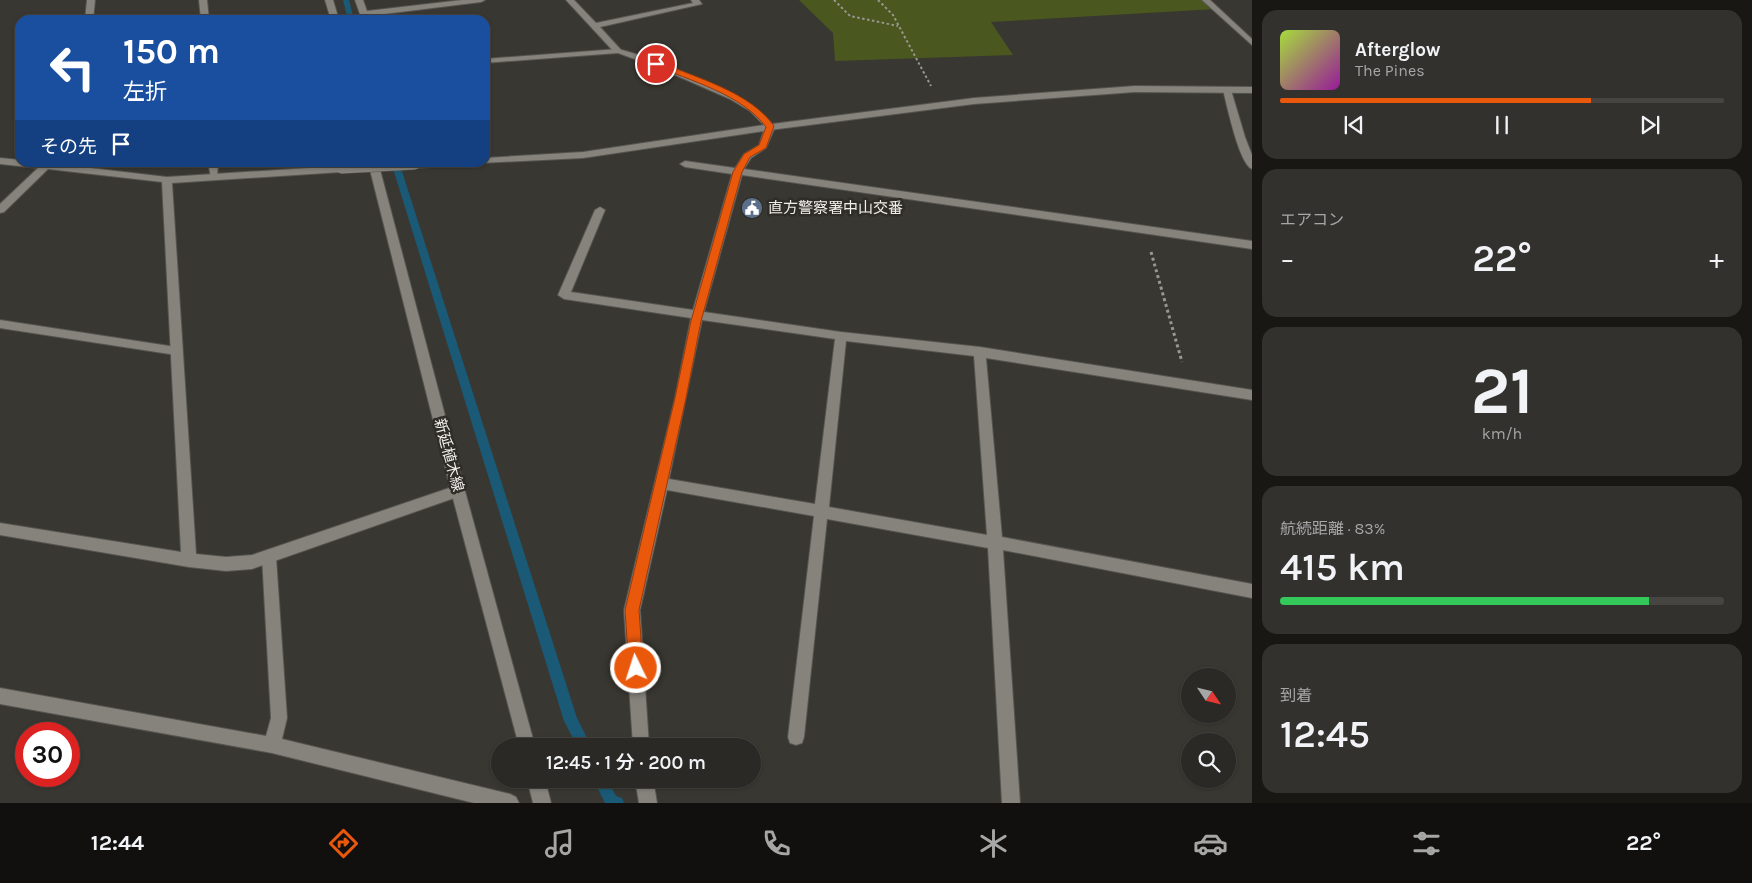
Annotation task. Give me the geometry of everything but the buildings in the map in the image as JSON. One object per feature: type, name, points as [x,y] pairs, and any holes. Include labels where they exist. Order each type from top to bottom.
[{"type":"street","points":[[90,15],[91,0]]},
{"type":"street","points":[[204,0],[205,15]]},
{"type":"street","points":[[329,0],[333,15]]},
{"type":"street","points":[[360,0],[364,15]]},
{"type":"street","points":[[379,15],[481,0]]},
{"type":"street","points":[[570,0],[618,51]]},
{"type":"street","points":[[595,26],[698,4],[695,0]]},
{"type":"street","points":[[1206,0],[1252,43]]},
{"type":"street","points":[[490,61],[618,51],[639,57],[738,98],[762,115],[770,126]]},
{"type":"street","points":[[490,161],[583,155],[770,126],[942,105],[1135,89],[1252,90]]},
{"type":"street","points":[[1227,90],[1240,137],[1252,166]]},
{"type":"street","points":[[640,738],[632,610],[698,315],[738,172],[747,156],[763,146],[770,126]]},
{"type":"street","points":[[0,161],[15,163]]},
{"type":"street","points":[[685,164],[1252,245]]},
{"type":"street","points":[[0,210],[45,167]]},
{"type":"street","points":[[77,167],[167,180],[366,167]]},
{"type":"street","points":[[213,167],[214,176]]},
{"type":"street","name":"新延植木線","points":[[374,167],[458,491],[525,738]]},
{"type":"street","points":[[167,180],[189,560]]},
{"type":"street","points":[[600,210],[564,295],[841,336],[980,352],[1252,394]]},
{"type":"street","points":[[0,324],[176,351]]},
{"type":"street","points":[[796,737],[841,336]]},
{"type":"street","points":[[980,352],[995,542],[1011,803]]},
{"type":"street","points":[[661,482],[995,542],[1252,591]]},
{"type":"street","points":[[0,529],[189,560],[226,564],[252,562],[458,491]]},
{"type":"street","points":[[269,557],[279,718],[272,745]]},
{"type":"street","points":[[0,696],[272,745],[510,803]]},
{"type":"street","points":[[538,788],[542,803]]},
{"type":"street","points":[[646,788],[648,803]]},
{"type":"path","points":[[834,0],[850,16],[899,26]]},
{"type":"path","points":[[878,0],[893,15],[942,105]]},
{"type":"path","points":[[1145,230],[1188,385]]},
{"type":"green space","points":[[799,0],[1206,0],[1216,9],[991,22],[1013,55],[835,61],[833,33]]},
{"type":"waterway","points":[[346,0],[350,15]]},
{"type":"waterway","points":[[397,167],[571,721],[580,738]]},
{"type":"waterway","points":[[604,788],[611,801],[617,803]]},
{"type":"place","name":"直方警察署中山交番","points":[[752,208]]},
{"type":"route","points":[[636,668],[632,610],[681,398],[696,321],[738,172],[747,156],[763,146],[770,126],[762,115],[738,98],[656,64]]}]
